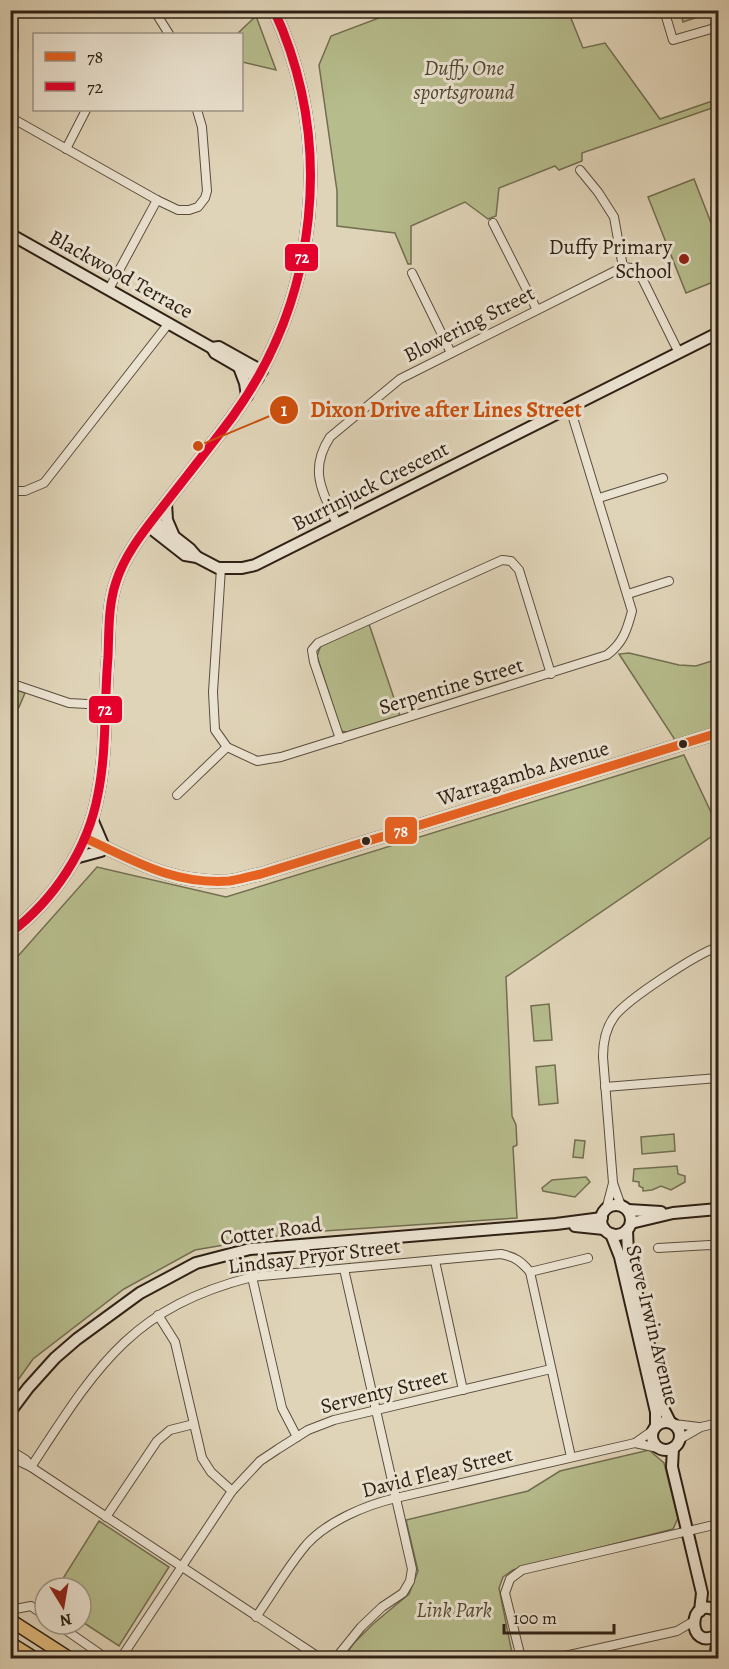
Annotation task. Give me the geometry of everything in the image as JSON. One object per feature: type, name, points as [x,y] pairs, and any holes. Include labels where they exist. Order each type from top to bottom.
[{"type":"main road","points":[[10,933],[48,898],[75,858],[92,819],[100,780],[110,603],[119,574],[135,544],[260,375],[287,315],[302,261],[311,187],[311,154],[304,103],[284,31],[274,10]]},
{"type":"main road","name":"Blackwood Terrace","points":[[10,234],[212,348],[219,347],[260,375]]},
{"type":"main road","name":"Burrinjuck Crescent","points":[[150,523],[171,539],[186,555],[221,568],[242,568],[255,565],[718,333]]},
{"type":"main road","points":[[246,396],[240,363],[273,350]]},
{"type":"main road","points":[[135,544],[171,539],[166,502]]},
{"type":"main road","name":"Warragamba Avenue","points":[[84,840],[173,877],[200,881],[231,881],[261,874],[718,733]]},
{"type":"main road","points":[[75,858],[103,849],[92,819]]},
{"type":"main road","points":[[673,1213],[629,1227],[619,1235],[607,1231],[604,1214],[613,1205],[673,1213],[718,1209]]},
{"type":"main road","points":[[624,1208],[629,1227]]},
{"type":"main road","name":"Cotter Road","points":[[10,1412],[55,1358],[77,1339],[140,1293],[196,1263],[250,1249],[556,1224],[604,1214]]},
{"type":"main road","name":"Cotter Road","points":[[556,1224],[607,1231]]},
{"type":"main road","name":"Steve Irwin Avenue","points":[[629,1227],[628,1255],[664,1410],[672,1423]]},
{"type":"main road","name":"Steve Irwin Avenue","points":[[607,1231],[620,1257],[656,1412],[654,1428]]},
{"type":"main road","points":[[668,1446],[652,1440],[654,1428],[660,1423],[672,1423],[679,1431],[668,1446],[702,1593],[700,1611],[694,1621],[695,1629],[716,1655]]},
{"type":"main road","points":[[702,1593],[715,1610]]},
{"type":"main road","points":[[700,1611],[715,1610]]},
{"type":"main road","points":[[10,1620],[69,1659]]},
{"type":"main road","points":[[702,1636],[718,1634],[716,1655]]},
{"type":"main road","points":[[10,1643],[34,1659]]},
{"type":"street","points":[[10,61],[14,47],[13,10]]},
{"type":"street","points":[[154,10],[168,33]]},
{"type":"street","points":[[664,10],[673,40],[718,27]]},
{"type":"street","points":[[66,149],[85,111]]},
{"type":"street","points":[[10,117],[157,200],[184,211],[195,209],[205,198],[207,191],[202,127],[197,111]]},
{"type":"street","points":[[580,170],[614,217],[623,267],[639,272],[679,353]]},
{"type":"street","points":[[109,289],[157,200]]},
{"type":"street","points":[[493,222],[537,310]]},
{"type":"street","name":"Blowering Street","points":[[337,525],[318,480],[322,450],[330,437],[400,379],[623,267]]},
{"type":"street","points":[[412,273],[451,353]]},
{"type":"street","points":[[10,490],[26,491],[44,483],[169,323]]},
{"type":"street","name":"Serpentine Street","points":[[227,747],[257,761],[281,757],[551,674],[607,655],[617,647],[627,633],[632,611],[570,408]]},
{"type":"street","points":[[599,498],[663,478]]},
{"type":"street","points":[[340,739],[314,662],[312,650],[318,643],[502,560],[511,561],[519,570],[551,674]]},
{"type":"street","points":[[177,795],[227,747],[215,730],[213,692],[221,568]]},
{"type":"street","points":[[628,594],[669,581]]},
{"type":"street","points":[[10,683],[69,703],[104,705]]},
{"type":"street","points":[[624,1208],[613,1183],[605,1087],[603,1047],[610,1023],[620,1010],[697,956],[718,947]]},
{"type":"street","points":[[605,1087],[718,1078]]},
{"type":"street","points":[[604,1214],[613,1183]]},
{"type":"street","points":[[658,1248],[710,1245],[718,1248]]},
{"type":"street","name":"Lindsay Pryor Street","points":[[32,1467],[90,1378],[131,1334],[190,1297],[220,1285],[252,1277],[501,1254],[514,1256],[530,1272]]},
{"type":"street","points":[[571,1457],[530,1272],[588,1258]]},
{"type":"street","points":[[435,1261],[463,1390]]},
{"type":"street","points":[[336,1659],[360,1627],[382,1607],[403,1593],[410,1581],[411,1561],[344,1269]]},
{"type":"street","points":[[252,1277],[282,1408],[297,1437]]},
{"type":"street","points":[[158,1315],[176,1342],[202,1458],[212,1472],[232,1491]]},
{"type":"street","name":"Serventy Street","points":[[121,1659],[232,1491],[260,1461],[297,1437],[334,1420],[551,1369]]},
{"type":"street","points":[[672,1423],[701,1427]]},
{"type":"street","points":[[668,1446],[701,1427],[718,1423]]},
{"type":"street","points":[[106,1517],[157,1441],[170,1430],[194,1424]]},
{"type":"street","name":"David Fleay Street","points":[[635,1443],[654,1428]]},
{"type":"street","name":"David Fleay Street","points":[[256,1617],[308,1543],[349,1514],[396,1498],[635,1443],[668,1446]]},
{"type":"street","points":[[10,1450],[26,1460],[32,1467]]},
{"type":"street","points":[[10,1457],[32,1467],[320,1659]]},
{"type":"street","points":[[520,1659],[505,1593],[510,1579],[522,1570],[718,1524]]},
{"type":"street","points":[[10,1610],[33,1607]]},
{"type":"street","points":[[556,1659],[678,1631],[694,1621]]},
{"type":"street","points":[[678,1631],[702,1636]]},
{"type":"street","points":[[74,1636],[106,1659]]},
{"type":"green space","name":"Duffy One sportsground","points":[[400,10],[568,11],[583,48],[605,43],[660,119],[718,99],[718,106],[582,153],[582,161],[559,170],[555,166],[499,188],[496,216],[488,219],[465,202],[411,226],[411,264],[408,264],[395,233],[337,226],[337,191],[319,65],[331,36]]},
{"type":"green space","points":[[680,10],[718,10],[683,22],[680,11]]},
{"type":"green space","points":[[256,16],[276,70],[243,62],[243,33],[238,33]]},
{"type":"green space","points":[[694,179],[718,241],[718,280],[686,293],[648,197]]},
{"type":"green space","points":[[369,624],[400,716],[347,732],[341,731],[317,656],[321,645]]},
{"type":"green space","points":[[629,653],[679,665],[696,666],[718,659],[718,732],[677,743],[619,654]]},
{"type":"green space","points":[[11,688],[25,693],[19,707],[11,716]]},
{"type":"green space","points":[[684,755],[718,827],[718,832],[506,977],[512,1116],[516,1125],[517,1145],[513,1147],[517,1218],[294,1233],[195,1250],[124,1289],[33,1359],[11,1390],[11,964],[97,867],[226,897]]},
{"type":"green space","points":[[549,1004],[552,1040],[534,1041],[531,1006]]},
{"type":"green space","points":[[555,1065],[558,1103],[539,1105],[536,1067]]},
{"type":"green space","points":[[674,1134],[675,1151],[642,1154],[641,1137]]},
{"type":"green space","points":[[575,1140],[585,1141],[583,1158],[573,1157]]},
{"type":"green space","points":[[677,1166],[678,1174],[685,1176],[685,1182],[671,1190],[661,1186],[643,1191],[639,1182],[633,1181],[634,1169]]},
{"type":"green space","points":[[586,1177],[590,1182],[575,1197],[543,1191],[542,1188],[552,1180]]},
{"type":"green space","name":"Link Park","points":[[649,1450],[664,1463],[678,1518],[673,1529],[513,1570],[503,1577],[499,1588],[513,1658],[343,1658],[373,1624],[409,1594],[418,1571],[406,1520],[528,1491],[560,1471]]},
{"type":"green space","points":[[99,1521],[169,1567],[119,1646],[93,1629],[93,1576],[65,1576]]},
{"type":"transit line","name":"72","points":[[10,933],[41,905],[67,872],[93,814],[103,760],[110,610],[113,591],[120,572],[142,534],[233,416],[262,370],[284,321],[299,271],[308,219],[310,166],[305,113],[293,61],[274,10]]},
{"type":"transit line","name":"78","points":[[85,838],[171,875],[209,881],[233,880],[261,874],[718,733]]},
{"type":"place","name":"Duffy Primary School","points":[[684,259]]},
{"type":"place","name":"Dixon Drive after Lines Street","points":[[198,446]]}]
